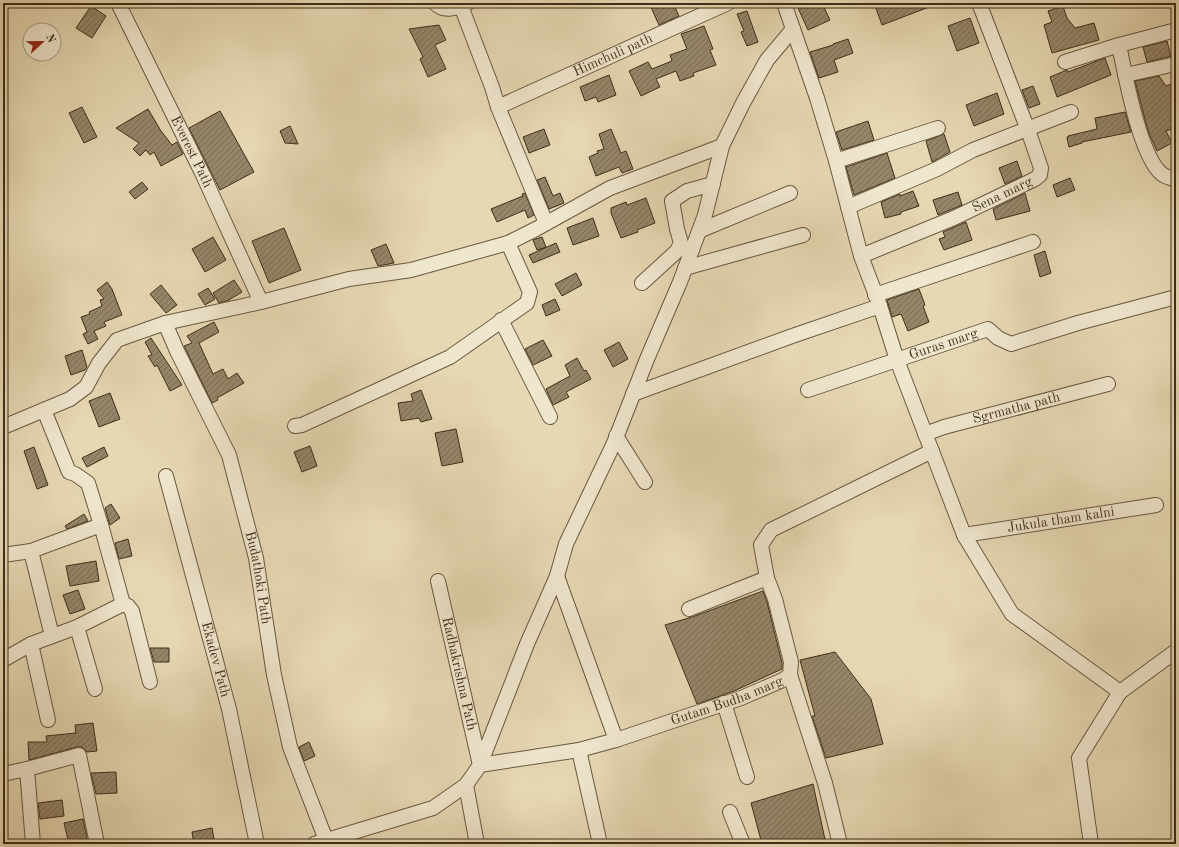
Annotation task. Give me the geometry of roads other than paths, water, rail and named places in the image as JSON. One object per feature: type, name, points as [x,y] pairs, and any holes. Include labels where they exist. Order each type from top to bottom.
[{"type":"street","name":"Everest Path","points":[[118,3],[204,175],[261,302]]},
{"type":"street","points":[[435,3],[442,8],[451,9],[464,4],[498,107],[546,223]]},
{"type":"street","name":"Himchuli path","points":[[498,107],[728,3]]},
{"type":"street","points":[[795,3],[786,9],[817,98],[836,161],[861,256],[897,360],[964,535],[1012,614],[1120,692]]},
{"type":"street","name":"Sena marg","points":[[861,256],[954,218],[1035,179],[1040,175],[1041,168],[1028,130],[979,3]]},
{"type":"street","points":[[320,842],[433,808],[466,784],[480,766],[527,644],[557,576],[566,544],[616,436],[701,230],[722,146],[743,103],[767,60],[793,29]]},
{"type":"street","points":[[1065,62],[1119,45],[1176,30]]},
{"type":"street","points":[[1119,45],[1128,91],[1148,156],[1162,174],[1176,180]]},
{"type":"street","points":[[1125,76],[1176,64]]},
{"type":"street","points":[[848,207],[937,169],[973,150],[1028,130],[1071,112]]},
{"type":"street","points":[[836,161],[938,128]]},
{"type":"street","points":[[3,427],[70,399],[86,387],[99,363],[117,340],[165,323],[261,302],[349,279],[411,270],[508,243],[610,188],[722,146]]},
{"type":"street","points":[[642,283],[677,251],[681,243],[672,201],[687,191],[713,184]]},
{"type":"street","points":[[701,230],[790,193]]},
{"type":"street","points":[[685,268],[803,235]]},
{"type":"street","points":[[633,394],[795,335],[877,301],[1033,242]]},
{"type":"street","points":[[295,426],[309,422],[450,357],[527,303],[530,292],[508,243]]},
{"type":"street","name":"Guras marg","points":[[897,360],[988,329],[998,338],[1011,344],[1078,323],[1176,297]]},
{"type":"street","points":[[501,320],[550,417]]},
{"type":"street","name":"Budathoki Path","points":[[165,323],[229,455],[256,558],[274,675],[290,747],[320,842]]},
{"type":"street","points":[[808,390],[897,360]]},
{"type":"street","name":"Sgrmatha path","points":[[925,434],[944,427],[1108,384]]},
{"type":"street","points":[[44,410],[69,472],[75,474],[88,483],[123,604],[128,606],[132,611],[150,682]]},
{"type":"street","points":[[616,436],[645,482]]},
{"type":"street","name":"Gutam Budha marg","points":[[480,766],[578,750],[616,740],[741,698],[783,680],[790,675],[791,662],[775,599],[767,578],[761,545],[771,530],[932,451]]},
{"type":"street","name":"Ekadev Path","points":[[166,476],[229,709],[258,844]]},
{"type":"street","name":"Jukula tham kalni","points":[[964,535],[1156,505]]},
{"type":"street","points":[[3,555],[31,551],[101,525]]},
{"type":"street","points":[[31,551],[52,636]]},
{"type":"street","points":[[557,576],[616,740]]},
{"type":"street","points":[[689,609],[767,578]]},
{"type":"street","name":"Radhakrishna Path","points":[[438,581],[480,766]]},
{"type":"street","points":[[3,660],[31,644],[77,627],[123,604]]},
{"type":"street","points":[[77,627],[95,690]]},
{"type":"street","points":[[31,644],[48,720]]},
{"type":"street","points":[[1091,844],[1079,758],[1120,692],[1176,651]]},
{"type":"street","points":[[790,675],[825,783],[840,844]]},
{"type":"street","points":[[724,703],[748,777]]},
{"type":"street","points":[[578,750],[600,844]]},
{"type":"street","points":[[3,774],[79,755],[97,844]]},
{"type":"street","points":[[27,769],[33,844]]},
{"type":"street","points":[[466,784],[477,844]]},
{"type":"street","points":[[730,812],[743,844]]}]
